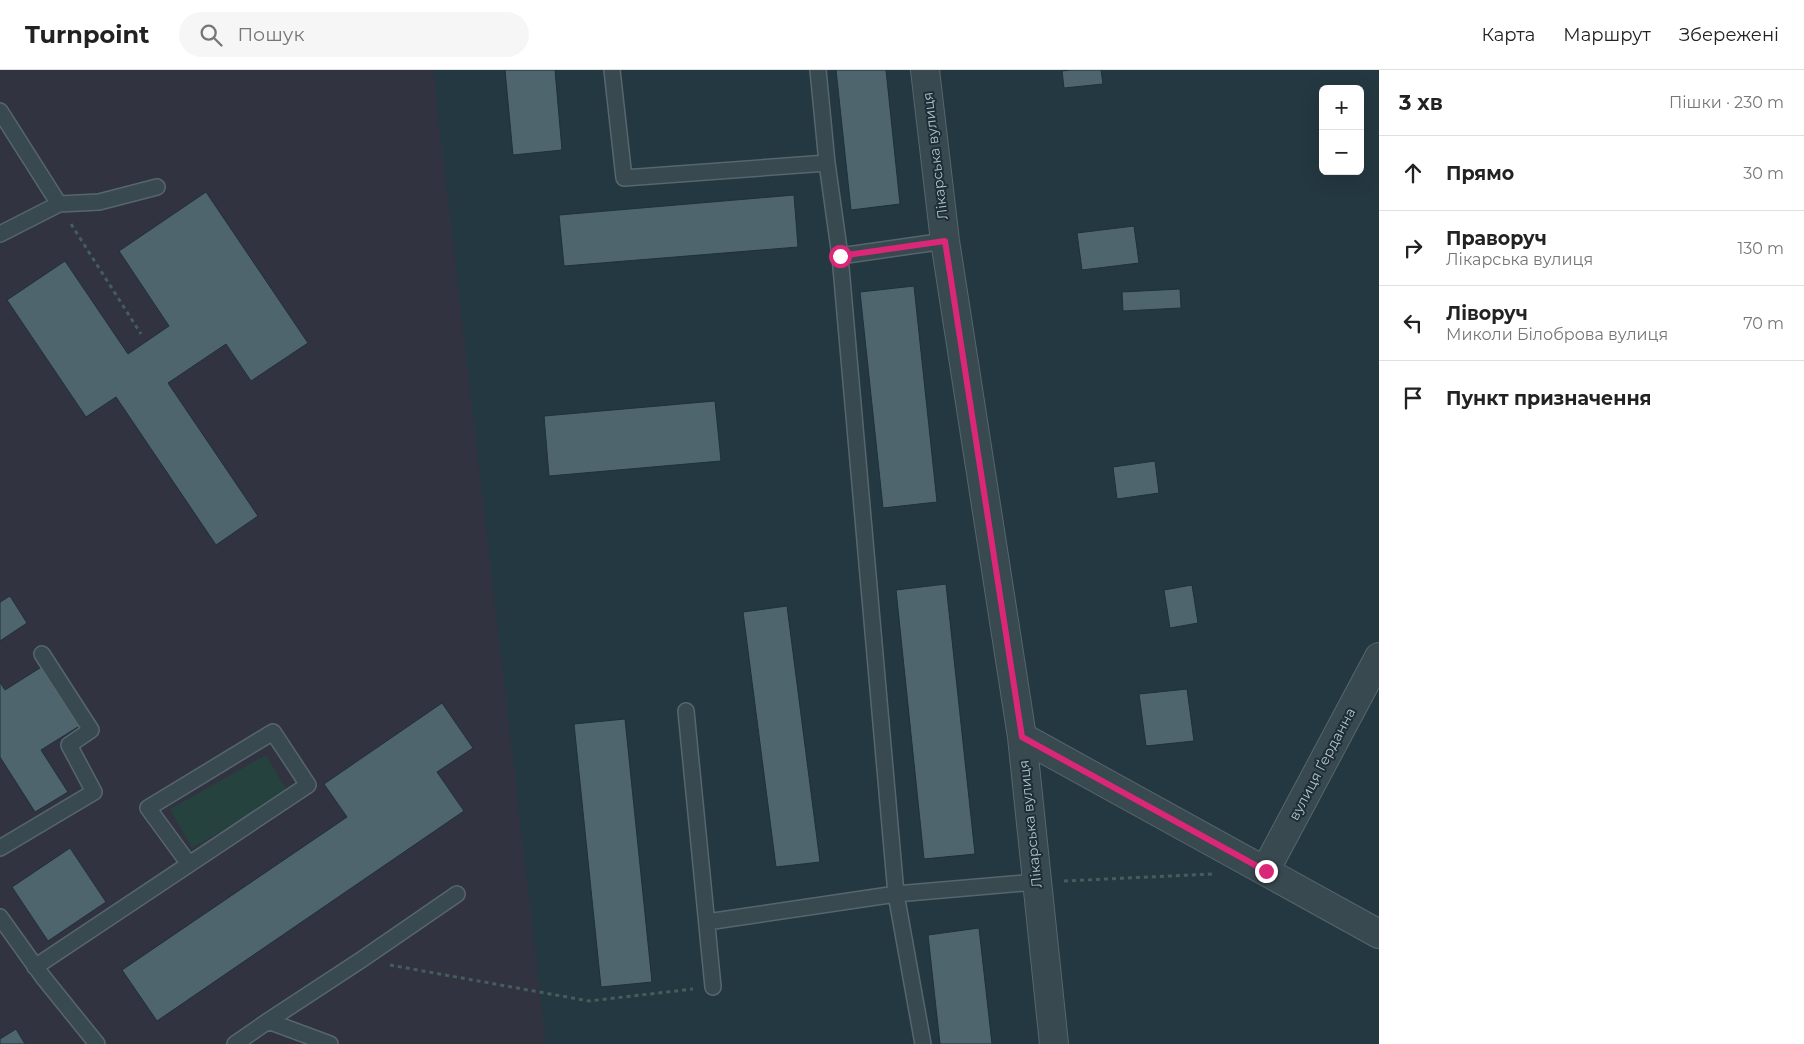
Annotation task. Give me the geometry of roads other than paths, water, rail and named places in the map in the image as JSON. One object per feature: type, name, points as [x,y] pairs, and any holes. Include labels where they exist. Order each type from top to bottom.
[{"type":"street","name":"Лікарська вулиця","points":[[925,70],[945,241],[1022,737],[1054,1044]]},
{"type":"street","name":"вулиця Ґерданна","points":[[1266,871],[1379,657]]},
{"type":"street","points":[[1022,737],[1379,934]]},
{"type":"lane","points":[[612,70],[624,178],[827,163]]},
{"type":"lane","points":[[818,70],[827,163],[840,256],[896,894],[923,1044]]},
{"type":"lane","points":[[0,111],[59,204]]},
{"type":"lane","points":[[0,234],[59,204],[99,202],[157,187]]},
{"type":"lane","points":[[840,256],[945,241]]},
{"type":"lane","points":[[0,848],[94,792],[69,744],[91,730],[42,654]]},
{"type":"lane","points":[[686,711],[713,987]]},
{"type":"lane","points":[[35,966],[189,864],[308,785],[273,732],[148,808],[189,864]]},
{"type":"lane","points":[[707,922],[896,894],[1036,882]]},
{"type":"lane","points":[[235,1044],[362,960],[456,894]]},
{"type":"lane","points":[[0,917],[35,966],[97,1044]]},
{"type":"lane","points":[[268,1021],[330,1044]]}]
